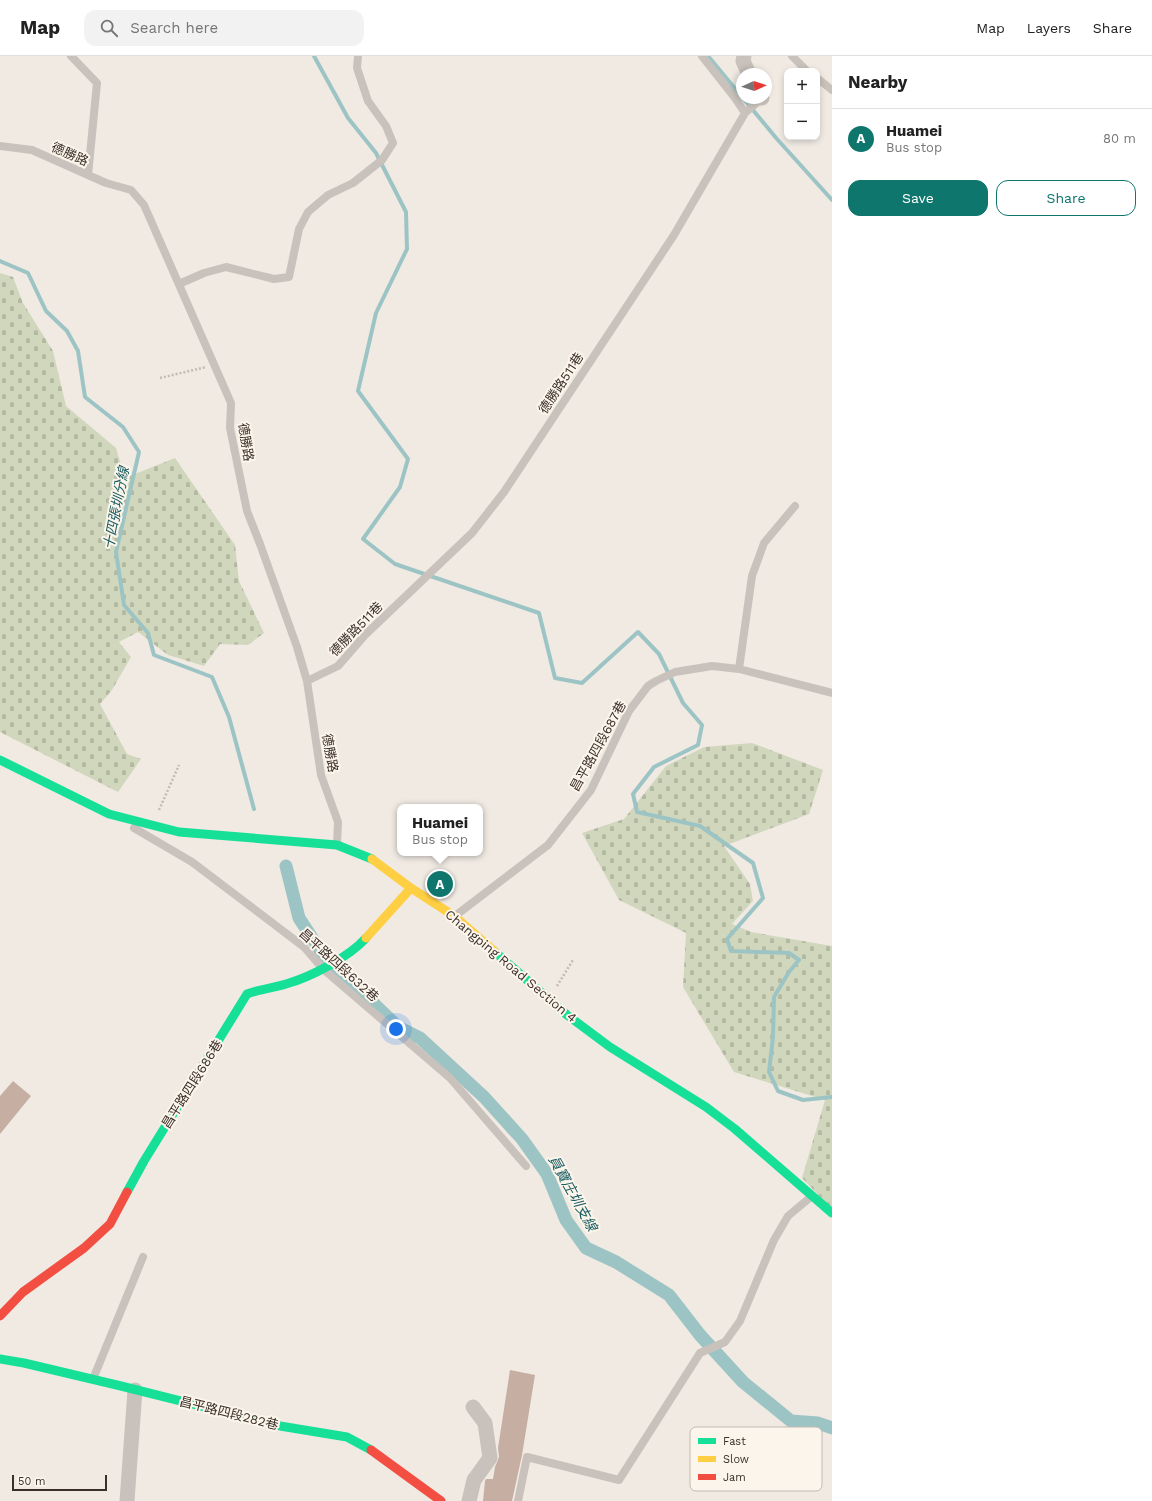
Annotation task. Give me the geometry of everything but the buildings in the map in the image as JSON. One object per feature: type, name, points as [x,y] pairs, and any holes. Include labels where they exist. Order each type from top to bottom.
[{"type":"street","points":[[744,56],[743,61],[746,68]]},
{"type":"street","name":"Changping Road Section 4","points":[[0,760],[109,814],[179,832],[337,845],[371,858],[411,888],[454,916],[548,1000],[567,1015],[610,1047],[706,1107],[735,1129],[832,1213]]},
{"type":"street","name":"昌平路四段686巷","points":[[0,1316],[23,1292],[84,1248],[110,1224],[144,1161],[247,994],[260,989],[287,984],[323,969],[358,947],[411,888]]},
{"type":"street","name":"昌平路四段282巷","points":[[0,1359],[93,1379],[280,1426],[347,1437],[370,1449],[441,1501]]},
{"type":"street","points":[[128,1501],[135,1390]]},
{"type":"street","points":[[469,1501],[474,1480],[490,1458],[485,1423],[473,1407]]},
{"type":"lane","points":[[71,56],[97,83],[88,175]]},
{"type":"lane","points":[[178,284],[204,273],[226,267],[274,279],[289,277],[299,229],[308,212],[328,194],[353,183],[382,160],[392,143],[386,126],[368,100],[357,68],[358,56]]},
{"type":"lane","points":[[702,56],[745,113]]},
{"type":"lane","points":[[792,56],[804,68]]},
{"type":"lane","points":[[820,80],[832,90]]},
{"type":"lane","name":"德勝路511巷","points":[[307,681],[338,666],[365,635],[472,533],[504,492],[674,235],[745,113],[755,104]]},
{"type":"lane","name":"德勝路","points":[[0,146],[32,150],[88,175],[131,190],[144,205],[231,403],[230,428],[247,511],[297,647],[307,681],[321,775],[338,822],[337,845]]},
{"type":"lane","points":[[795,506],[764,543],[752,576],[739,669],[832,693]]},
{"type":"lane","name":"昌平路四段687巷","points":[[454,916],[548,845],[591,790],[629,711],[648,686],[675,672],[712,666],[739,669]]},
{"type":"lane","name":"昌平路四段632巷","points":[[109,814],[192,862],[304,947],[323,969],[450,1078],[526,1166]]},
{"type":"lane","points":[[518,1501],[527,1457],[619,1480],[700,1353],[726,1342],[740,1321],[774,1240],[788,1216],[812,1196]]},
{"type":"lane","points":[[93,1379],[143,1257]]},
{"type":"path","points":[[160,378],[214,364]]},
{"type":"path","points":[[152,825],[179,765]]},
{"type":"path","points":[[548,1000],[573,960]]},
{"type":"green space","points":[[0,273],[13,277],[23,303],[53,351],[66,406],[116,448],[125,478],[175,458],[235,545],[239,581],[264,633],[248,645],[220,644],[204,666],[168,655],[138,632],[119,642],[131,657],[112,690],[100,704],[127,754],[141,759],[118,792],[0,732]]},
{"type":"green space","points":[[752,743],[823,770],[809,814],[724,846],[750,884],[753,901],[732,924],[751,932],[832,946],[832,1209],[802,1178],[825,1100],[734,1072],[683,987],[686,933],[619,900],[582,833],[624,819],[666,766],[704,747]]},
{"type":"waterway","points":[[314,56],[348,118],[376,153],[406,212],[407,249],[376,313],[358,391],[408,459],[400,487],[363,539],[395,564],[539,613],[555,678],[582,683],[638,632],[659,654],[683,703],[702,725],[698,745],[654,767],[633,794],[637,812],[700,826],[753,863],[763,898],[727,939],[731,951],[789,953],[799,960],[789,972],[774,997],[773,1037],[769,1072],[778,1091],[803,1100],[832,1097]]},
{"type":"waterway","points":[[708,56],[736,90]]},
{"type":"waterway","points":[[748,104],[777,139],[832,200]]},
{"type":"waterway","name":"十四張圳分線","points":[[0,261],[28,273],[46,311],[67,331],[78,351],[85,397],[123,427],[139,452],[116,552],[124,605],[148,633],[154,655],[212,677],[229,717],[254,809]]},
{"type":"waterway","name":"員寶庄圳支線","points":[[286,866],[299,918],[324,956],[398,1027],[420,1038],[484,1097],[522,1139],[547,1174],[566,1220],[586,1248],[616,1262],[669,1295],[700,1335],[743,1382],[791,1421],[818,1423],[832,1428]]},
{"type":"traffic: fast","points":[[0,760],[109,814],[179,832],[337,845],[372,859]]},
{"type":"traffic: fast","points":[[127,1192],[144,1161],[247,994],[307,977],[340,959],[366,938]]},
{"type":"traffic: fast","points":[[495,952],[567,1015],[610,1047],[706,1107],[735,1129],[832,1213]]},
{"type":"traffic: fast","points":[[0,1359],[24,1363],[121,1386],[280,1426],[347,1437],[371,1450]]},
{"type":"traffic: slow","points":[[372,859],[411,888],[454,916],[495,952]]},
{"type":"traffic: slow","points":[[366,938],[411,888]]},
{"type":"traffic: jam","points":[[0,1316],[23,1292],[84,1248],[110,1224],[127,1192]]},
{"type":"traffic: jam","points":[[371,1450],[441,1501]]},
{"type":"place","name":"Huamei","points":[[440,884]]}]
